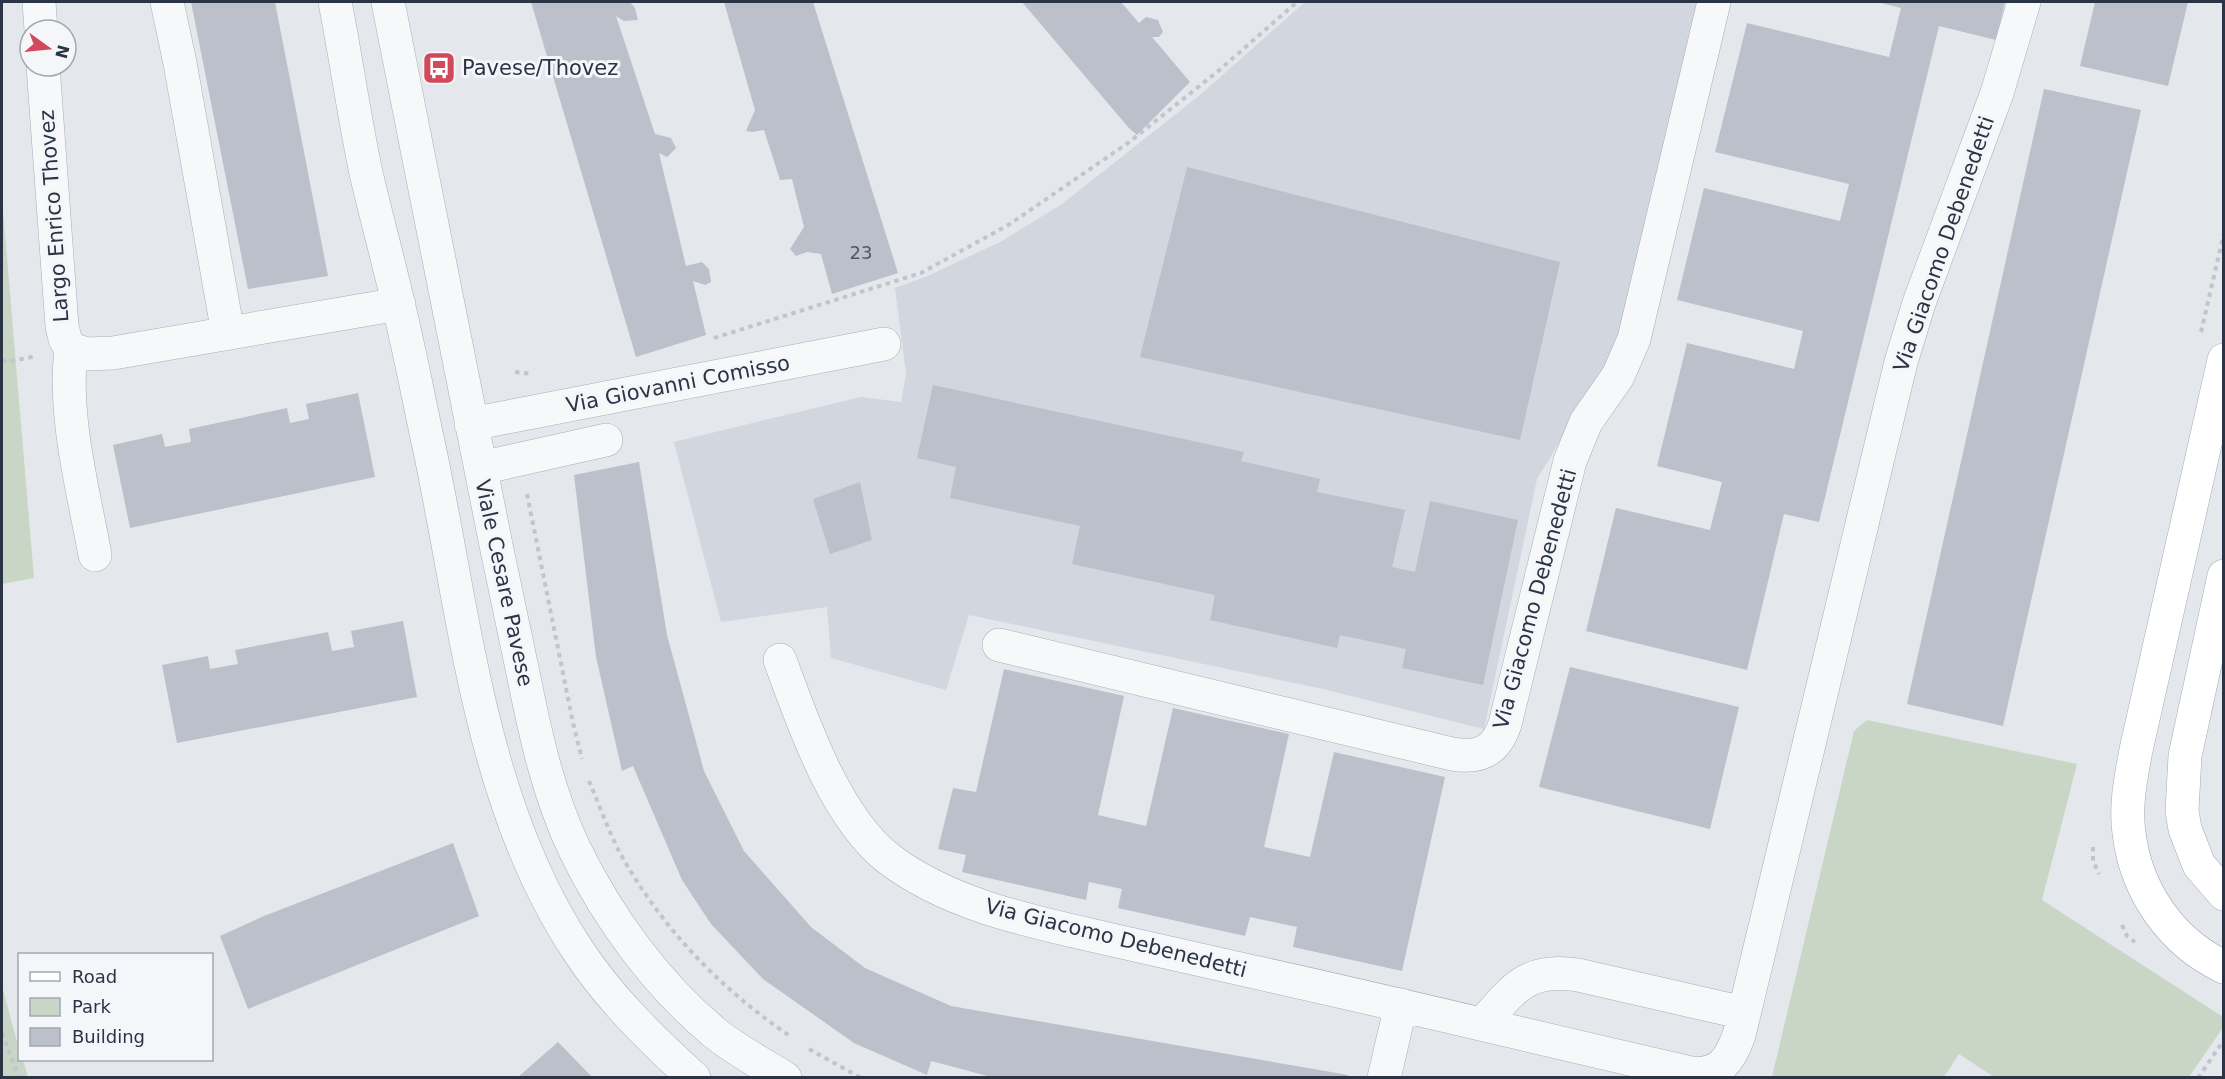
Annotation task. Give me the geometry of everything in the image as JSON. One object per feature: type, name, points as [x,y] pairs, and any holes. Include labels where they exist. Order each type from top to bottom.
[{"type":"main road","points":[[2223,360],[2130,783],[2128,832],[2141,878],[2155,908],[2184,942],[2223,967]]},
{"type":"main road","points":[[2223,576],[2216,656],[2185,756],[2182,811],[2185,829],[2199,865],[2223,894]]},
{"type":"street","points":[[39,2],[40,18]]},
{"type":"street","points":[[166,2],[180,63],[228,333]]},
{"type":"street","points":[[334,2],[366,172],[399,304],[446,527],[484,725],[502,784],[533,867],[577,949],[608,990],[659,1045],[694,1077]]},
{"type":"street","name":"Viale Cesare Pavese","points":[[388,2],[532,721],[548,778],[574,847],[601,895],[638,951],[670,990],[717,1035],[785,1077]]},
{"type":"street","name":"Via Giacomo Debenedetti","points":[[999,645],[1452,754],[1469,756],[1488,750],[1502,734],[1505,724],[1562,488],[1573,453],[1586,422],[1625,363],[1634,339],[1714,2]]},
{"type":"street","name":"Via Giacomo Debenedetti","points":[[780,660],[826,774],[853,820],[866,837],[889,858],[920,879],[978,904],[1035,922],[1700,1074],[1717,1070],[1726,1061],[1736,1044],[1901,362],[1929,275],[1997,93],[2024,2]]},
{"type":"street","name":"Largo Enrico Thovez","points":[[44,78],[62,326],[71,349],[87,354],[113,352],[399,304]]},
{"type":"street","name":"Via Giovanni Comisso","points":[[471,424],[884,344]]},
{"type":"street","points":[[71,349],[70,411],[94,555]]},
{"type":"street","points":[[481,468],[606,440]]},
{"type":"street","points":[[533,867],[574,847]]},
{"type":"street","points":[[1482,1024],[1519,986],[1538,975],[1551,973],[1578,975],[1744,1013]]},
{"type":"street","points":[[1384,1077],[1401,1005]]},
{"type":"path","points":[[709,339],[921,273],[1010,224],[1128,143],[1217,72],[1297,2]]},
{"type":"path","points":[[515,372],[537,374]]},
{"type":"path","points":[[520,459],[573,723],[584,766]]},
{"type":"path","points":[[587,777],[619,852],[650,901],[685,947],[725,987],[792,1038]]},
{"type":"path","points":[[2,1033],[19,1077]]},
{"type":"path","points":[[2198,1077],[2223,1040]]},
{"type":"path","points":[[801,1044],[861,1077]]},
{"type":"shaded area","points":[[1305,2],[1698,2],[1615,350],[1537,479],[1484,729],[1323,689],[969,615],[946,690],[831,658],[827,607],[721,622],[674,442],[861,397],[901,402],[906,374],[895,288],[928,276],[1002,241],[1062,204],[1200,95]]},
{"type":"green space","points":[[2,199],[34,578],[2,584]]},
{"type":"green space","points":[[1867,720],[2077,764],[2042,900],[2223,1017],[2222,1029],[2189,1077],[1994,1077],[1959,1054],[1944,1077],[1772,1077],[1854,731]]},
{"type":"green space","points":[[2,986],[18,1045],[18,1061],[23,1061],[28,1077],[2,1077]]},
{"type":"building","points":[[191,2],[275,2],[328,276],[248,289]]},
{"type":"building","points":[[531,2],[630,2],[635,8],[638,20],[624,21],[616,16],[655,134],[671,138],[676,148],[667,157],[659,153],[686,266],[702,262],[709,269],[711,282],[705,285],[693,281],[706,335],[636,357]]},
{"type":"building","points":[[724,2],[813,2],[898,273],[832,294],[821,254],[807,252],[796,256],[790,249],[804,227],[792,179],[780,180],[764,130],[746,131],[755,110]]},
{"type":"building","points":[[1022,2],[1121,2],[1139,23],[1146,17],[1158,20],[1163,32],[1159,37],[1152,37],[1190,82],[1137,135]]},
{"type":"building","points":[[1877,2],[2005,2],[1996,40],[1939,26],[1819,522],[1784,514],[1747,670],[1586,631],[1616,508],[1710,530],[1722,482],[1657,466],[1687,343],[1794,369],[1803,331],[1677,300],[1704,188],[1840,221],[1849,184],[1715,152],[1747,23],[1889,57],[1901,8]]},
{"type":"building","points":[[2095,2],[2188,2],[2168,86],[2080,66]]},
{"type":"building","points":[[2044,89],[2141,110],[2003,726],[1907,704]]},
{"type":"building","points":[[1187,167],[1560,262],[1520,440],[1140,357]]},
{"type":"building","points":[[933,385],[1244,452],[1241,461],[1320,479],[1317,492],[1405,510],[1392,567],[1415,572],[1430,501],[1518,520],[1483,685],[1402,668],[1406,649],[1340,635],[1337,648],[1210,620],[1215,595],[1072,564],[1080,526],[950,498],[956,467],[917,458]]},
{"type":"building","points":[[358,393],[375,477],[130,528],[113,445],[162,434],[165,447],[191,442],[189,429],[287,408],[290,423],[309,419],[306,404]]},
{"type":"building","points":[[639,462],[667,635],[704,771],[744,851],[811,927],[865,968],[951,1006],[1348,1075],[1347,1078],[995,1078],[931,1061],[927,1075],[854,1043],[763,979],[711,924],[682,880],[633,766],[622,771],[596,657],[574,475]]},
{"type":"building","points":[[860,482],[872,540],[830,554],[813,499]]},
{"type":"building","points":[[403,621],[417,697],[177,743],[162,665],[208,656],[210,669],[238,664],[235,650],[328,632],[332,651],[354,647],[351,631]]},
{"type":"building","points":[[1570,667],[1739,707],[1710,829],[1539,787]]},
{"type":"building","points":[[1004,669],[1124,696],[1098,815],[1146,826],[1173,708],[1289,734],[1264,847],[1310,857],[1334,752],[1445,777],[1402,971],[1293,947],[1297,927],[1250,917],[1245,936],[1118,908],[1122,889],[1089,882],[1086,900],[962,872],[966,855],[938,849],[953,788],[976,792]]},
{"type":"building","points":[[453,843],[479,916],[248,1009],[220,936],[264,916]]},
{"type":"building","points":[[558,1042],[593,1078],[517,1078]]},
{"type":"place","name":"Pavese/Thovez","points":[[439,68]]}]
